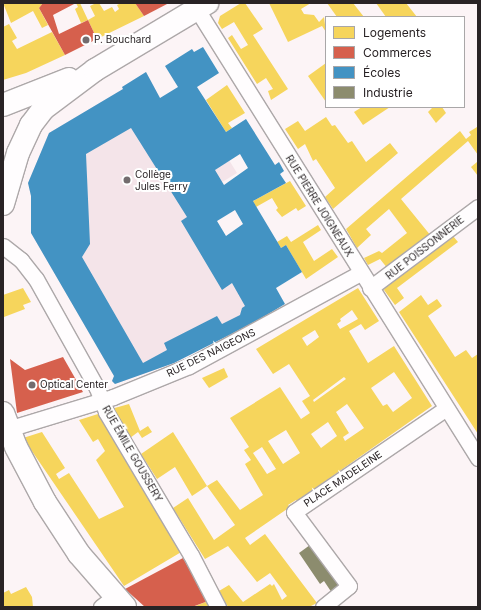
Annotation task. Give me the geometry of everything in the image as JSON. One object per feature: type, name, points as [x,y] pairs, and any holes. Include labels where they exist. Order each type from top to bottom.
[{"type":"main road","points":[[3,204],[13,166],[37,116],[95,70],[199,5]]},
{"type":"main road","points":[[3,105],[95,70]]},
{"type":"main road","points":[[6,421],[28,473],[45,502],[113,604]]},
{"type":"street","name":"RUE PIERRE JOIGNEAUX","points":[[199,5],[360,273],[445,409]]},
{"type":"street","name":"RUE POISSONNERIE","points":[[370,288],[478,207]]},
{"type":"street","name":"RUE ÉMILE GOUSSERY","points":[[3,246],[21,260],[36,279],[97,388],[101,401],[218,607]]},
{"type":"street","name":"RUE DES NAIGEONS","points":[[6,421],[101,401],[189,366],[360,273]]},
{"type":"street","points":[[445,409],[478,458]]},
{"type":"street","name":"PLACE MADELEINE","points":[[323,607],[349,586],[294,512],[445,409]]},
{"type":"shaded area","name":"Collège Jules Ferry","points":[[146,72],[160,98],[224,152],[237,173],[191,201],[260,319],[174,363],[115,384],[112,381],[114,376],[31,233],[31,196],[28,183],[49,133],[123,89],[122,87]]},
{"type":"building: Logements","points":[[3,3],[43,3],[39,8],[48,25],[42,28],[33,11],[11,23]]},
{"type":"building: Logements","points":[[76,3],[80,3],[88,20],[81,23],[75,9],[78,7]]},
{"type":"building: Logements","points":[[96,3],[99,3],[104,11],[112,7],[115,12],[119,9],[117,5],[121,3],[135,3],[144,16],[97,39],[88,20],[95,16],[90,6]]},
{"type":"building: Logements","points":[[241,3],[245,3],[263,29],[253,35],[288,89],[271,100],[268,91],[273,89],[266,78],[257,84],[228,38],[232,35],[241,49],[248,45],[234,22],[222,29],[218,23],[220,16]]},
{"type":"building: Logements","points":[[269,3],[311,3],[301,9],[304,14],[314,15],[319,22],[324,17],[325,30],[322,26],[288,42]]},
{"type":"building: Logements","points":[[327,3],[353,3],[363,16],[336,16]]},
{"type":"building: Logements","points":[[376,3],[406,3],[416,16],[385,16]]},
{"type":"building: Logements","points":[[9,24],[17,38],[12,41],[17,49],[52,32],[65,55],[26,73],[3,80],[3,27]]},
{"type":"building: Logements","points":[[325,64],[325,101],[308,76]]},
{"type":"building: Logements","points":[[227,85],[245,113],[228,123],[232,128],[226,132],[206,100]]},
{"type":"building: Logements","points":[[360,108],[388,108],[363,125],[354,112]]},
{"type":"building: Logements","points":[[432,108],[443,108],[446,113],[436,123],[428,112]]},
{"type":"building: Logements","points":[[326,117],[332,126],[335,125],[348,143],[352,141],[366,162],[390,143],[398,153],[333,209],[325,197],[335,188],[316,159],[313,161],[305,144],[298,149],[285,129],[298,121],[305,131]]},
{"type":"building: Logements","points":[[477,127],[478,155],[468,141],[401,199],[431,236],[388,269],[380,259],[368,265],[364,258],[379,251],[382,253],[407,233],[389,209],[366,229],[371,235],[357,248],[346,229],[460,131],[466,139],[471,135],[469,132]]},
{"type":"building: Logements","points":[[477,162],[478,163],[478,176],[471,167]]},
{"type":"building: Logements","points":[[290,181],[306,206],[298,211],[296,208],[282,217],[276,210],[278,208],[272,198],[256,207],[253,201]]},
{"type":"building: Logements","points":[[318,225],[321,230],[303,242],[314,261],[332,249],[338,257],[306,279],[286,245],[281,248],[277,242],[287,236],[291,242]]},
{"type":"building: Logements","points":[[453,236],[458,242],[397,288],[404,298],[395,305],[384,290],[385,286]]},
{"type":"building: Logements","points":[[23,288],[31,302],[23,305],[25,309],[4,317],[3,295]]},
{"type":"building: Logements","points":[[358,288],[379,321],[365,330],[361,324],[349,331],[368,363],[394,346],[432,406],[297,501],[296,500],[288,505],[290,507],[245,538],[250,545],[265,534],[317,603],[309,607],[228,607],[219,591],[229,585],[243,602],[270,584],[272,586],[274,584],[282,600],[287,596],[270,573],[257,582],[228,546],[205,559],[173,508],[188,498],[214,540],[235,525],[207,486],[217,480],[240,510],[263,495],[245,464],[251,460],[244,450],[249,447],[230,418],[280,387],[301,419],[310,413],[302,401],[310,396],[289,364],[273,374],[256,349]],"holes":[[[352,310],[358,319],[340,329],[337,324],[341,321],[340,319]],[[315,330],[319,337],[307,346],[302,338]],[[394,372],[412,398],[393,412],[387,404],[383,406],[371,388]],[[344,377],[346,379],[314,402],[313,400]],[[347,404],[364,428],[345,441],[343,437],[349,433],[336,412]],[[328,422],[337,436],[321,448],[311,434]],[[286,430],[300,453],[283,464],[268,441]],[[262,447],[276,469],[267,474],[253,453]]]},
{"type":"building: Logements","points":[[421,295],[428,305],[437,299],[442,306],[428,316],[455,357],[466,350],[472,358],[478,354],[478,434],[399,312]]},
{"type":"building: Logements","points":[[224,368],[228,377],[209,388],[202,378]]},
{"type":"building: Logements","points":[[129,404],[140,431],[148,426],[152,432],[142,438],[138,432],[130,438],[111,409]]},
{"type":"building: Logements","points":[[98,414],[183,551],[124,586],[23,438],[42,432],[65,468],[56,474],[59,479],[69,473],[99,519],[124,507],[96,460],[105,451],[98,439],[93,442],[79,420]]},
{"type":"building: Logements","points":[[173,432],[207,486],[192,496],[175,467],[157,479],[141,454]]},
{"type":"building: Logements","points":[[26,587],[32,597],[33,607],[3,607],[3,593],[9,590],[11,594]]},
{"type":"building: Logements","points":[[208,601],[211,607],[193,607]]},
{"type":"building: Commerces","points":[[43,3],[76,3],[53,15],[59,34],[88,20],[97,39],[65,55],[39,8]]},
{"type":"building: Commerces","points":[[135,3],[169,3],[144,16]]},
{"type":"building: Commerces","points":[[63,357],[83,392],[17,413],[10,359],[25,370]]},
{"type":"building: Commerces","points":[[183,558],[208,601],[192,607],[145,607],[125,589]]},
{"type":"building: Écoles","points":[[203,47],[219,73],[197,87],[226,132],[246,119],[275,165],[279,162],[284,171],[280,174],[286,183],[253,201],[281,248],[286,245],[302,272],[276,288],[285,304],[255,322],[174,363],[115,384],[112,381],[114,376],[31,233],[31,196],[28,183],[49,133],[123,89],[122,87],[146,72],[160,98],[178,87],[165,66],[192,49],[194,52]],"holes":[[[131,128],[187,217],[181,221],[222,290],[232,283],[245,306],[242,308],[240,315],[222,324],[217,316],[164,343],[167,350],[143,363],[82,257],[90,244],[86,154]],[[240,154],[248,168],[224,185],[215,170]],[[235,210],[243,224],[226,236],[217,221]]]},
{"type":"building: Industrie","points":[[310,545],[341,588],[332,593],[324,581],[320,584],[299,553]]},
{"type":"place","name":"P. Bouchard","points":[[86,40]]},
{"type":"place","name":"Collège Jules Ferry","points":[[127,180]]},
{"type":"place","name":"Optical Center","points":[[32,385]]}]
